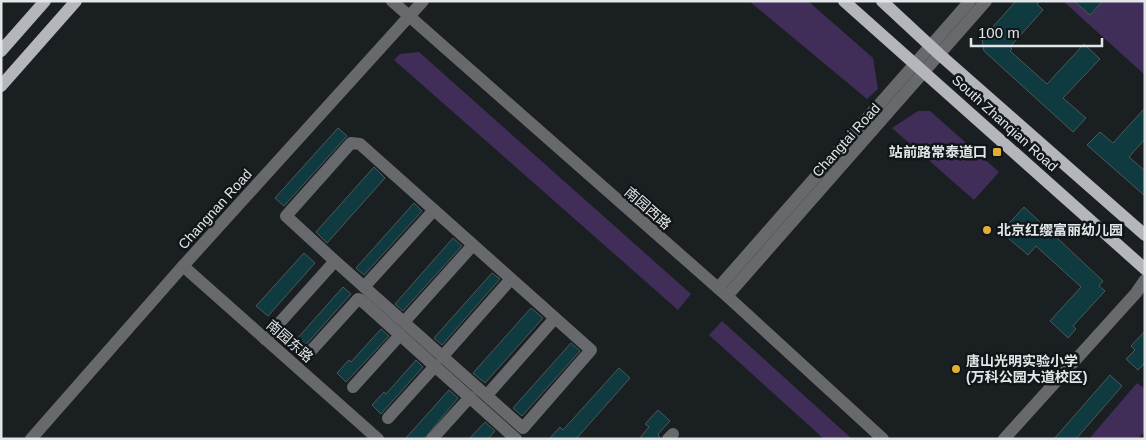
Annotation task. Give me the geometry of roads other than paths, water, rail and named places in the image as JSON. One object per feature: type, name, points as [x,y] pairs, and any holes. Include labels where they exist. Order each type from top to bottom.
[{"type":"main road","points":[[1,51],[45,1]]},
{"type":"main road","points":[[1,86],[76,1]]},
{"type":"main road","name":"South Zhanqian Road","points":[[844,1],[1145,269]]},
{"type":"main road","name":"South Zhanqian Road","points":[[882,1],[934,50],[1145,235]]},
{"type":"street","name":"南园西路","points":[[392,1],[722,292],[883,439]]},
{"type":"street","name":"Changnan Road","points":[[31,439],[183,266],[423,1]]},
{"type":"street","name":"Changtai Road","points":[[722,292],[919,68],[970,1]]},
{"type":"street","name":"Changtai Road","points":[[934,50],[986,1]]},
{"type":"street","points":[[351,143],[360,144],[473,245],[591,350],[522,428],[487,396],[439,361],[402,328],[364,287],[286,216],[351,143]]},
{"type":"street","points":[[364,287],[434,210]]},
{"type":"street","points":[[353,387],[473,245]]},
{"type":"street","points":[[265,338],[335,262]]},
{"type":"street","name":"南园东路","points":[[183,266],[378,439]]},
{"type":"street","points":[[388,418],[512,279]]},
{"type":"street","points":[[1004,439],[1136,293],[1145,280]]},
{"type":"street","points":[[309,354],[358,299],[402,328]]},
{"type":"street","points":[[487,396],[555,318]]},
{"type":"street","points":[[439,361],[470,397],[508,436]]},
{"type":"street","points":[[432,439],[470,397]]},
{"type":"place","name":"站前路常泰道口","points":[[997,152]]},
{"type":"place","name":"北京红缨富丽幼儿园","points":[[987,230]]},
{"type":"place","name":"唐山光明实验小学 (万科公园大道校区)","points":[[956,369]]}]
